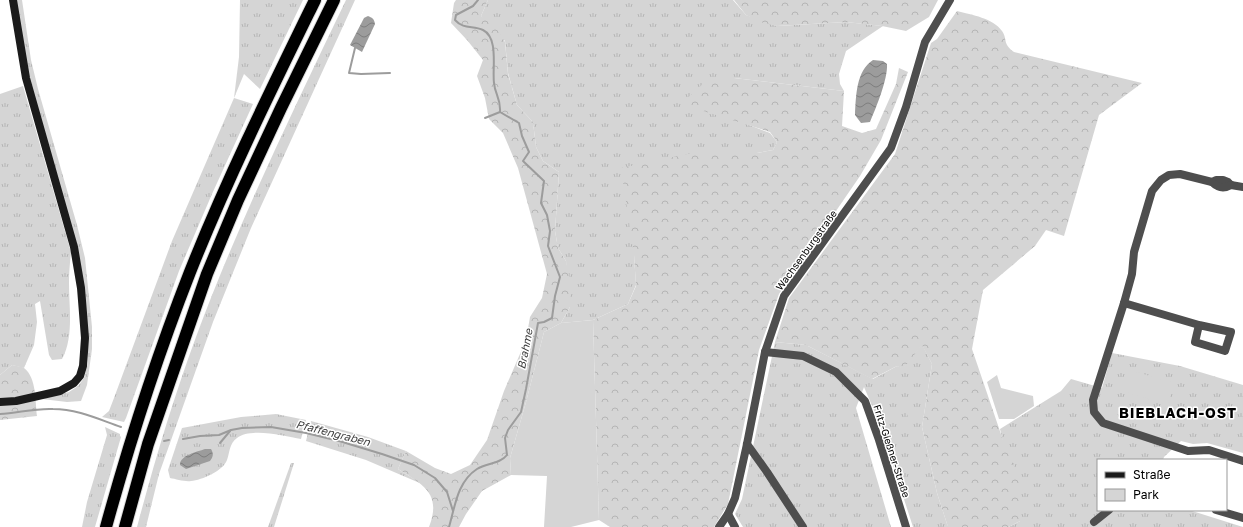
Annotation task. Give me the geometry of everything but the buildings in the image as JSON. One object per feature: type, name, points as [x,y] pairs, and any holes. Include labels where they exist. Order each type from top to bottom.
[{"type":"highway","points":[[106,527],[136,423],[190,271],[215,211],[260,112],[314,0]]},
{"type":"highway","points":[[124,527],[153,428],[207,274],[238,200],[272,126],[334,0]]},
{"type":"street","points":[[0,402],[16,401],[60,391],[74,383],[80,376],[83,366],[85,338],[81,288],[74,247],[26,78],[13,0]]},
{"type":"street","name":"Wachsenburgstraße","points":[[719,527],[728,514],[735,498],[766,352],[784,296],[890,148],[906,107],[925,42],[950,0]]},
{"type":"street","points":[[1243,187],[1231,185],[1223,180],[1216,180],[1212,182],[1180,174],[1169,175],[1161,180],[1152,191],[1134,252],[1132,274],[1124,303],[1098,380],[1093,400],[1094,412],[1103,424],[1188,451],[1209,450],[1243,460]]},
{"type":"street","points":[[1124,303],[1199,326],[1231,332],[1225,351],[1195,342],[1199,326]]},
{"type":"street","name":"Fritz-Gießner-Straße","points":[[766,352],[802,356],[836,372],[865,401],[879,440],[906,527]]},
{"type":"street","points":[[747,444],[803,527]]},
{"type":"street","points":[[1094,522],[1108,511]]},
{"type":"street","points":[[1219,511],[1243,518]]},
{"type":"street","points":[[728,514],[735,527]]},
{"type":"green space","points":[[16,0],[22,0],[31,60],[38,89],[85,258],[92,327],[92,349],[87,385],[81,401],[67,402],[42,399],[69,392],[78,386],[84,378],[88,363],[88,343],[82,273],[27,72]]},
{"type":"green space","points":[[240,0],[303,0],[260,89],[244,74],[234,98],[239,57]]},
{"type":"green space","points":[[346,0],[355,0],[251,228],[213,322],[159,474],[146,527],[137,527],[172,407],[196,337],[230,251],[267,167]]},
{"type":"green space","points":[[456,0],[488,0],[481,16],[496,26],[505,42],[508,74],[517,105],[533,122],[536,147],[543,161],[559,172],[555,231],[558,248],[566,261],[571,285],[570,307],[561,323],[544,332],[510,458],[511,475],[482,491],[459,527],[429,527],[433,506],[428,491],[422,485],[398,469],[406,451],[435,468],[451,474],[470,465],[487,440],[504,391],[526,340],[530,317],[542,298],[547,274],[518,168],[503,133],[489,119],[485,98],[477,76],[483,60],[451,23],[454,3]]},
{"type":"green space","points":[[488,0],[733,0],[746,15],[777,26],[846,22],[883,26],[846,51],[839,74],[840,84],[844,91],[734,78],[739,121],[770,133],[777,142],[773,150],[757,153],[634,255],[636,285],[628,304],[593,320],[561,323],[570,307],[566,261],[558,248],[555,231],[559,172],[543,161],[536,147],[533,122],[517,105],[508,73],[505,41],[481,16]]},
{"type":"green space","points":[[734,0],[938,0],[929,17],[906,31],[882,26],[846,22],[777,26],[760,22],[746,15]]},
{"type":"green space","points":[[957,11],[988,20],[993,23],[1002,31],[1008,46],[1014,52],[1142,83],[1099,115],[1064,236],[1046,230],[1035,246],[983,290],[972,349],[1004,443],[1021,482],[1020,521],[1009,527],[948,527],[937,493],[922,427],[932,364],[922,345],[903,369],[897,366],[872,379],[806,345],[775,342],[789,298],[895,154],[931,43],[937,39]]},
{"type":"green space","points":[[899,68],[908,72],[881,140],[860,176],[779,294],[759,350],[728,504],[714,527],[610,527],[599,520],[593,320],[628,304],[636,286],[634,255],[621,168],[692,153],[757,153],[773,150],[777,142],[770,132],[681,104],[705,82],[734,78],[844,91],[842,126],[862,133],[876,129],[896,84]]},
{"type":"green space","points":[[23,86],[71,252],[69,279],[69,332],[66,350],[62,359],[52,360],[49,355],[40,301],[35,304],[37,322],[34,345],[24,368],[12,365],[0,375],[0,94]]},
{"type":"green space","points":[[234,98],[253,104],[179,271],[126,418],[124,422],[102,417],[109,411],[172,241]]},
{"type":"green space","points":[[593,320],[599,520],[571,527],[544,527],[547,476],[511,475],[510,458],[544,332],[561,323]]},
{"type":"green space","points":[[775,342],[806,345],[873,379],[897,366],[903,368],[922,344],[932,364],[922,427],[937,493],[948,527],[913,527],[879,422],[864,387],[856,408],[891,527],[743,527],[735,514],[742,499]]},
{"type":"green space","points":[[1112,353],[1180,366],[1243,385],[1243,453],[1207,443],[1193,444],[1181,441],[1163,459],[1097,459],[1097,511],[1192,511],[1243,527],[1009,527],[1020,521],[1000,429],[1061,391],[1071,379],[1102,388]]},
{"type":"green space","points":[[12,365],[24,368],[31,378],[35,390],[37,416],[0,420],[0,375]]},
{"type":"green space","points":[[1133,371],[1174,383],[1168,405],[1126,392]]},
{"type":"green space","points":[[997,375],[1001,388],[1033,396],[1034,406],[1014,419],[999,419],[987,382]]},
{"type":"green space","points":[[915,411],[918,422],[910,424],[907,414]]},
{"type":"green space","points":[[276,414],[306,420],[301,439],[268,433],[251,433],[243,435],[234,440],[232,443],[225,464],[212,474],[201,479],[191,481],[170,478],[168,470],[182,428],[241,417]]},
{"type":"green space","points":[[311,421],[368,437],[406,451],[398,469],[422,484],[366,460],[306,441]]},
{"type":"green space","points":[[105,427],[120,434],[121,437],[95,527],[82,527],[87,502],[107,435]]},
{"type":"green space","points":[[291,463],[294,463],[274,527],[268,527]]},
{"type":"water","points":[[368,16],[373,19],[375,24],[362,52],[350,45],[364,18]]},
{"type":"water","points":[[873,60],[883,61],[887,64],[886,77],[870,122],[861,123],[855,115],[858,84],[863,71]]},
{"type":"water","points":[[205,449],[211,449],[212,451],[213,455],[210,461],[186,469],[180,465],[186,456]]},
{"type":"waterway","name":"Brahme","points":[[449,527],[458,495],[470,474],[481,467],[501,460],[507,455],[505,438],[508,430],[521,412],[538,323],[552,318],[555,296],[560,277],[548,246],[550,231],[547,215],[541,203],[544,181],[523,161],[529,152],[522,136],[519,123],[500,112],[500,103],[494,83],[494,54],[491,40],[488,34],[483,30],[462,25],[455,20],[456,15],[473,6],[478,0]]},
{"type":"waterway","points":[[355,48],[349,73],[390,73]]},
{"type":"waterway","points":[[485,118],[500,112]]},
{"type":"waterway","name":"Pfaffengraben","points":[[0,414],[40,409],[62,409],[87,415],[121,427]]},
{"type":"waterway","name":"Pfaffengraben","points":[[183,439],[219,435],[231,430],[242,428],[271,427],[339,441],[414,465],[435,478],[447,492],[453,511]]},
{"type":"waterway","points":[[220,443],[230,431]]},
{"type":"waterway","name":"Pfaffengraben","points":[[164,441],[169,440]]},
{"type":"district","name":"BIEBLACH-OST","points":[[1178,413]]}]
